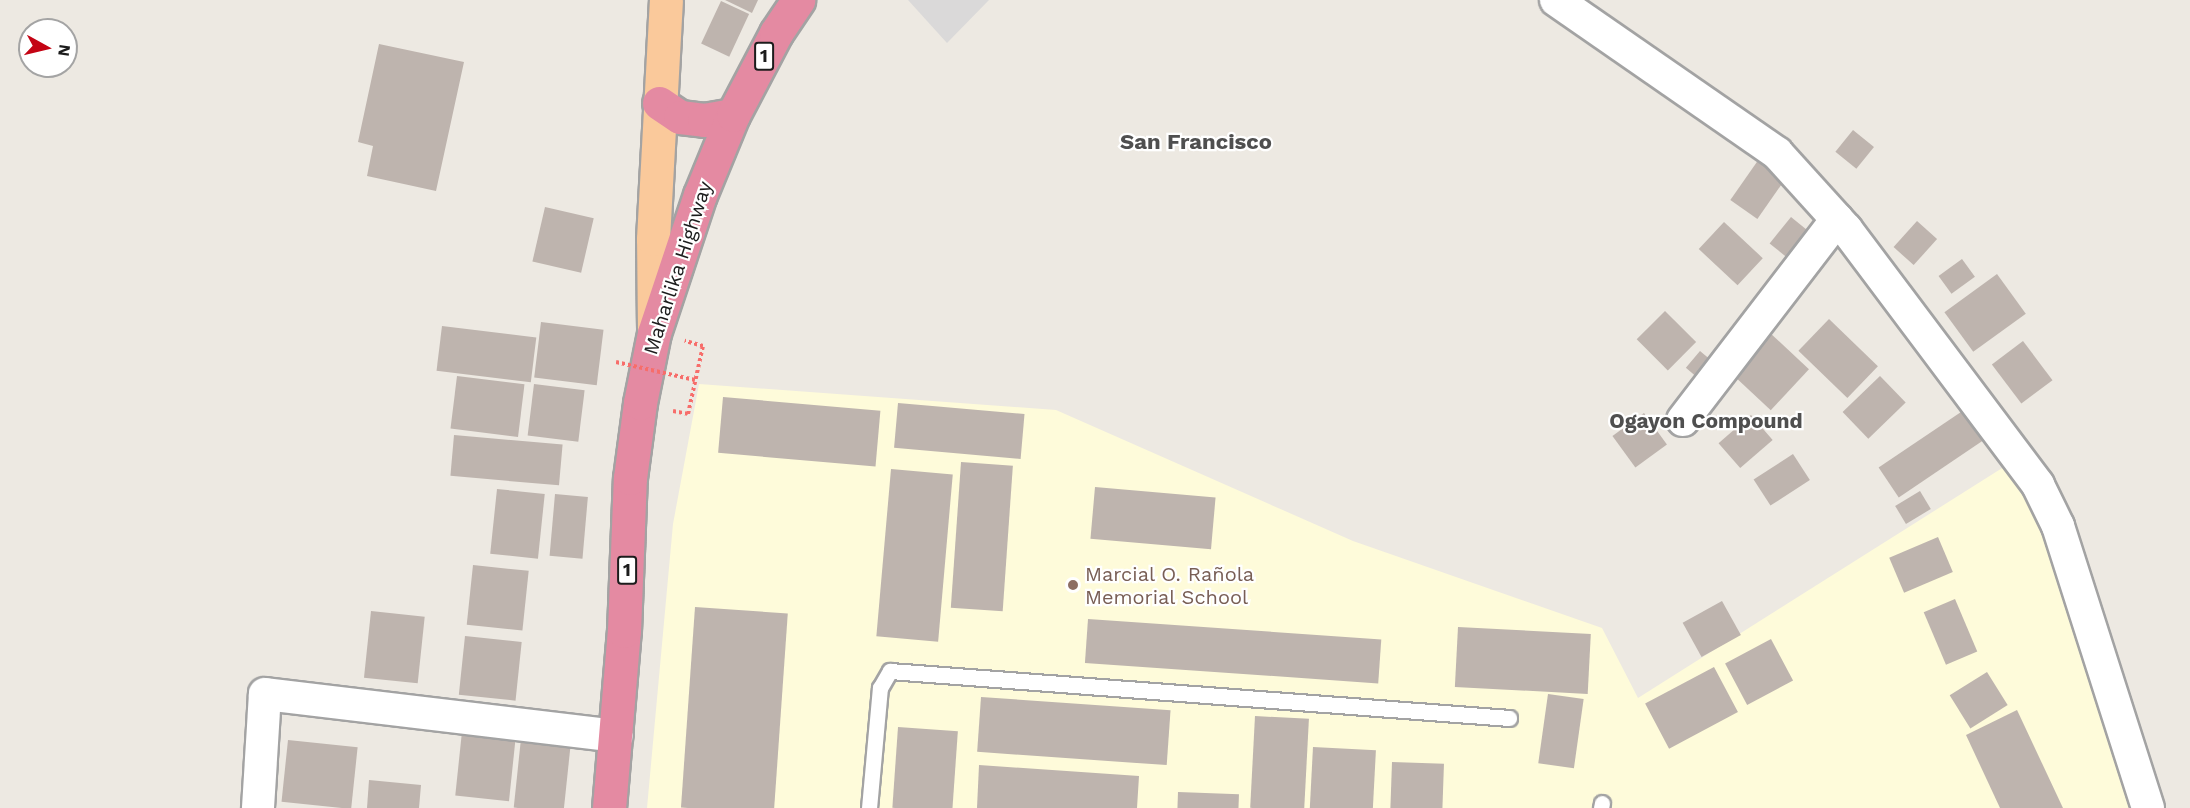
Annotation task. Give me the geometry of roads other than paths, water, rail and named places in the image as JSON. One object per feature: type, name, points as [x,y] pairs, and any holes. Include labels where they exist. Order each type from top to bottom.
[{"type":"highway","name":"Maharlika Highway","points":[[609,808],[617,736],[630,478],[640,403],[654,333],[700,195],[733,115],[776,33],[798,0]]},
{"type":"highway","points":[[659,103],[680,117],[704,120],[733,115]]},
{"type":"main road","points":[[654,333],[653,239],[666,0]]},
{"type":"street","points":[[1556,0],[1777,153],[1837,219],[2038,485],[2058,526],[2148,808]]},
{"type":"street","points":[[1683,420],[1837,219]]},
{"type":"street","points":[[258,808],[265,694],[617,736]]},
{"type":"lane","points":[[869,808],[880,688],[890,671],[1509,718]]},
{"type":"place","name":"Marcial O. Rañola Memorial School","points":[[1073,585]]},
{"type":"district","name":"San Francisco","points":[[1196,142]]},
{"type":"district","name":"Ogayon Compound","points":[[1706,421]]}]
